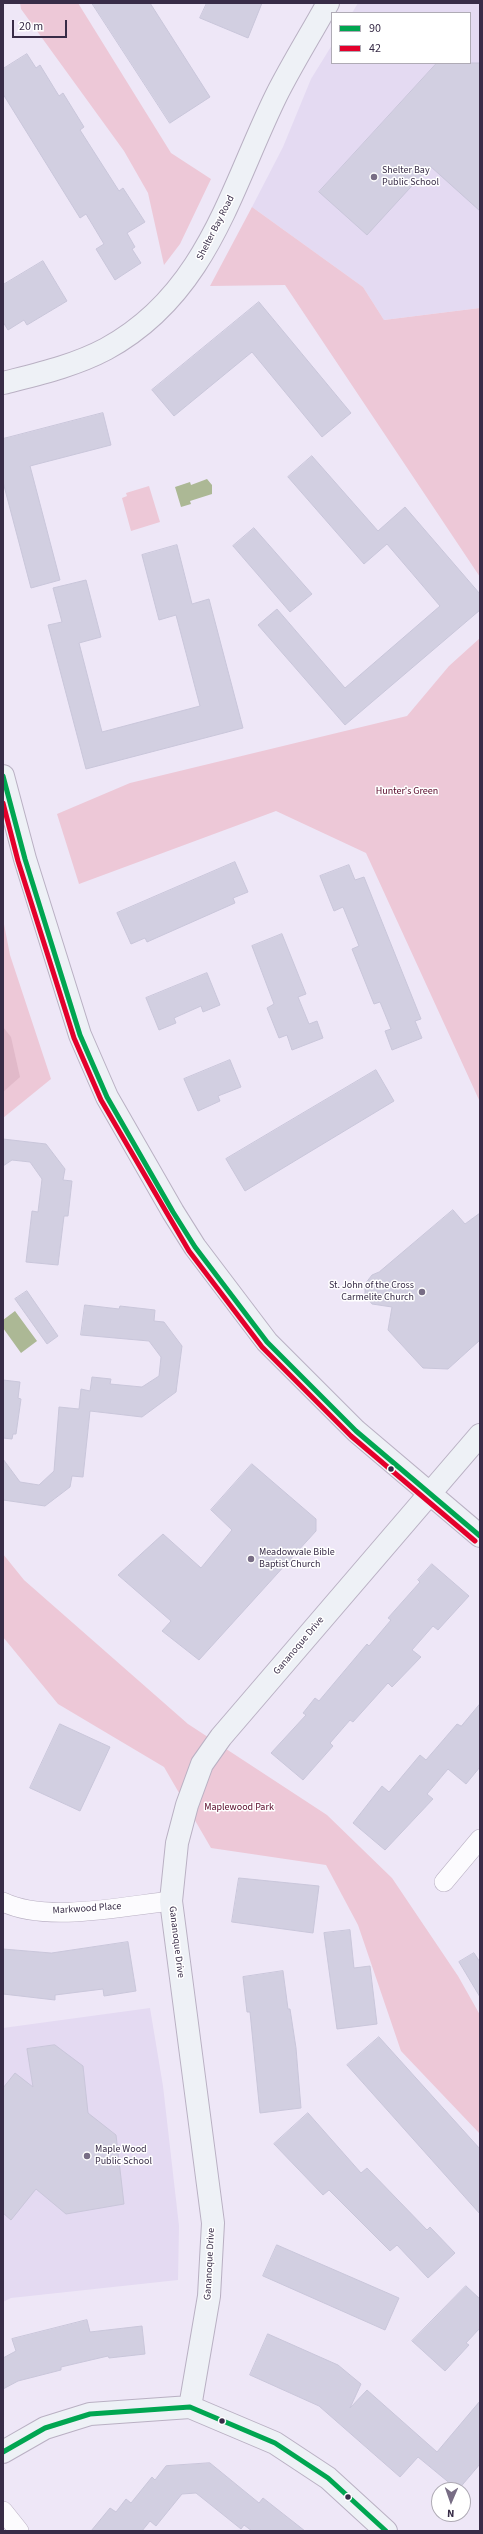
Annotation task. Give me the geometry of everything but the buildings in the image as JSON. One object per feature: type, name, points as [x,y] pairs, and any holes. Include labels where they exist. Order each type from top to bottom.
[{"type":"street","name":"Shelter Bay Road","points":[[3,383],[62,367],[107,348],[152,317],[180,288],[204,254],[220,223],[277,96],[328,3]]},
{"type":"street","points":[[3,776],[25,860],[80,1035],[107,1097],[150,1175],[195,1247],[267,1342],[356,1431],[480,1536]]},
{"type":"street","name":"Gananoque Drive","points":[[190,2408],[209,2296],[213,2223],[171,1901],[177,1843],[187,1805],[202,1764],[221,1737],[480,1435]]},
{"type":"street","points":[[444,1882],[480,1839]]},
{"type":"street","name":"Markwood Place","points":[[3,1902],[38,1911],[62,1913],[171,1901]]},
{"type":"street","points":[[3,2452],[45,2428],[90,2414],[190,2408],[275,2442],[328,2478],[386,2531]]},
{"type":"street","points":[[3,2511],[19,2531]]},
{"type":"shaded area","name":"Shelter Bay Public School","points":[[358,3],[480,3],[480,308],[384,320],[363,287],[252,207],[283,147],[311,79],[331,47],[331,64],[471,64],[471,12],[353,12]]},
{"type":"shaded area","points":[[207,479],[212,485],[212,494],[190,501],[191,504],[181,507],[175,487],[190,482],[191,485]]},
{"type":"shaded area","points":[[3,1027],[11,1037],[20,1077],[3,1092]]},
{"type":"shaded area","points":[[15,1311],[37,1341],[21,1353],[3,1328],[3,1320]]},
{"type":"shaded area","name":"Maple Wood Public School","points":[[150,2008],[163,2086],[179,2226],[178,2280],[11,2298],[3,2302],[3,2028]]},
{"type":"green space","points":[[20,3],[78,3],[171,153],[211,179],[180,244],[164,265],[148,193],[124,151],[21,9]]},
{"type":"green space","points":[[252,207],[363,287],[384,320],[480,308],[480,577],[285,285],[210,286]]},
{"type":"green space","points":[[149,486],[160,522],[131,531],[122,498],[127,496],[126,493]]},
{"type":"green space","name":"Hunter's Green","points":[[480,638],[480,1102],[366,853],[276,811],[79,884],[57,814],[130,783],[407,716],[449,666]]},
{"type":"green space","points":[[3,919],[10,955],[51,1079],[3,1118]]},
{"type":"green space","name":"Maplewood Park","points":[[3,1554],[24,1580],[188,1724],[327,1815],[392,1878],[458,1976],[480,2015],[480,2134],[401,2051],[358,1925],[326,1865],[211,1848],[164,1767],[58,1704],[3,1637]]},
{"type":"transit line","name":"90","points":[[3,776],[25,859],[80,1035],[107,1097],[173,1212],[195,1247],[267,1342],[356,1431],[480,1536]]},
{"type":"transit line","name":"42","points":[[3,803],[18,861],[74,1038],[101,1100],[189,1251],[262,1347],[351,1436],[475,1541]]},
{"type":"transit line","name":"90","points":[[3,2452],[45,2428],[90,2414],[190,2407],[275,2443],[328,2478],[386,2531]]},
{"type":"place","name":"Shelter Bay Public School","points":[[374,177]]},
{"type":"place","name":"St. John of the Cross Carmelite Church","points":[[422,1292]]},
{"type":"place","name":"Meadowvale Bible Baptist Church","points":[[251,1559]]},
{"type":"place","name":"Maple Wood Public School","points":[[87,2156]]}]
